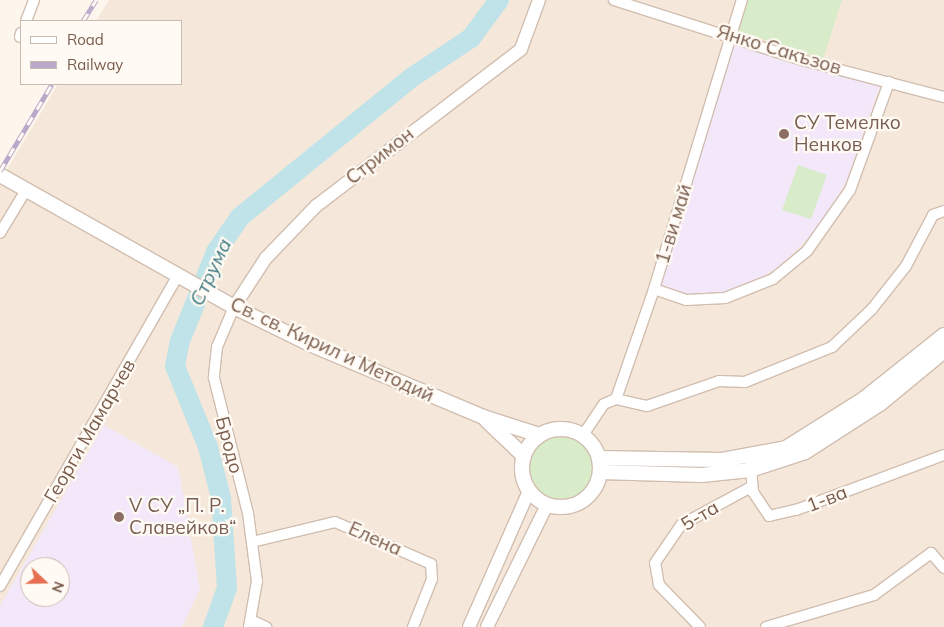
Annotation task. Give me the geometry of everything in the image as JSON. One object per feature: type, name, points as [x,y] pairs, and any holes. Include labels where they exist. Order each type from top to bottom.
[{"type":"main road","name":"Св. св. Кирил и Методий","points":[[0,175],[229,304],[312,345],[483,417],[539,435]]},
{"type":"main road","points":[[599,458],[750,463],[786,448],[824,427],[944,335]]},
{"type":"main road","points":[[600,472],[702,475],[805,452],[837,434],[944,351]]},
{"type":"main road","name":"Св. св. Кирил и Методий","points":[[483,417],[524,456]]},
{"type":"main road","points":[[558,429],[583,435],[599,458],[600,472],[596,486],[581,502],[568,507],[547,505],[529,491],[522,470],[524,456],[539,435],[558,429]]},
{"type":"street","points":[[26,20],[34,0]]},
{"type":"street","name":"Стримон","points":[[226,323],[229,304],[266,258],[316,206],[521,49],[539,0]]},
{"type":"street","name":"Янко Сакъзов","points":[[614,0],[802,60],[944,97]]},
{"type":"street","name":"1-ви май","points":[[616,399],[654,290],[742,0]]},
{"type":"street","points":[[654,290],[686,300],[725,298],[773,279],[789,266],[824,230],[850,190],[889,82]]},
{"type":"street","points":[[0,233],[26,190]]},
{"type":"street","points":[[583,435],[604,404],[616,399],[647,406],[719,381],[745,382],[832,347],[872,309],[906,266],[933,215],[944,211]]},
{"type":"street","name":"Георги Мамарчев","points":[[0,586],[184,279]]},
{"type":"street","name":"Бродо","points":[[226,323],[214,378],[252,542],[258,582],[250,624]]},
{"type":"street","name":"1-ва","points":[[750,463],[751,487],[759,506],[769,516],[778,515],[944,455]]},
{"type":"street","name":"5-та","points":[[700,627],[659,585],[655,563],[681,525],[751,487]]},
{"type":"street","points":[[470,627],[529,491]]},
{"type":"street","points":[[487,627],[547,505]]},
{"type":"street","name":"Елена","points":[[252,542],[335,522],[431,564],[432,579],[413,627]]},
{"type":"street","points":[[766,627],[874,595],[931,553],[944,568]]},
{"type":"street","points":[[250,624],[266,627]]},
{"type":"shaded area","points":[[109,0],[944,0],[944,627],[0,627],[0,181],[57,85],[182,85],[182,20],[97,20]]},
{"type":"shaded area","name":"СУ Темелко Ненков","points":[[734,40],[880,86],[846,182],[820,226],[780,266],[757,280],[702,299],[658,286]]},
{"type":"shaded area","name":"V СУ „П. Р. Славейков“","points":[[104,425],[178,467],[200,589],[182,627],[0,627],[0,606],[20,571],[20,607],[70,607],[70,557],[28,557]]},
{"type":"green space","points":[[748,0],[842,0],[823,59],[738,31]]},
{"type":"green space","points":[[798,165],[827,175],[811,219],[782,210]]},
{"type":"green space","points":[[561,435],[579,441],[587,449],[593,467],[587,485],[579,493],[561,499],[543,493],[535,485],[529,467],[535,449],[543,441]]},
{"type":"waterway","name":"Струма","points":[[213,627],[227,588],[221,498],[208,447],[175,366],[180,341],[216,252],[240,217],[411,78],[471,38],[499,0]]},
{"type":"railway","points":[[84,20],[96,0]]},
{"type":"railway","points":[[0,171],[51,85]]},
{"type":"place","name":"СУ Темелко Ненков","points":[[784,134]]},
{"type":"place","name":"V СУ „П. Р. Славейков“","points":[[119,517]]}]
